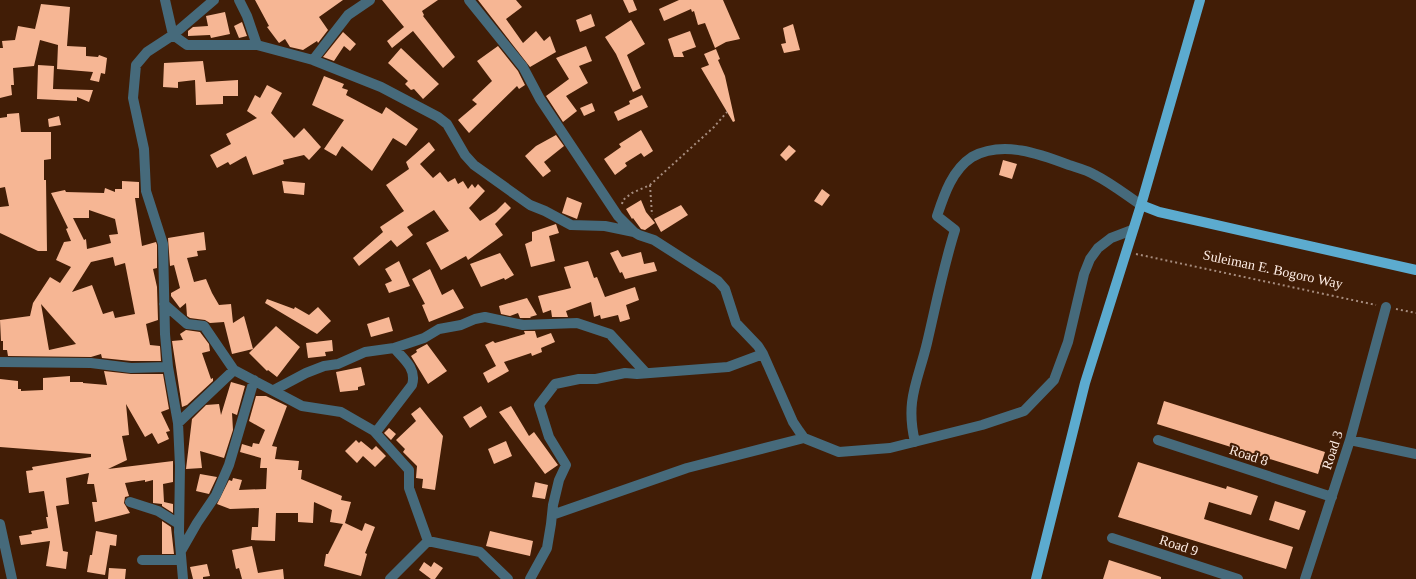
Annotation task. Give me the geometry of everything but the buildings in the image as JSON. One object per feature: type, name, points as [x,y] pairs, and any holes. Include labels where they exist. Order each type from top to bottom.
[{"type":"main road","points":[[1036,579],[1085,383],[1140,205],[1200,0]]},
{"type":"main road","points":[[1140,205],[1159,212],[1416,270]]},
{"type":"street","points":[[165,0],[174,35],[187,44],[257,45],[313,60],[381,87],[438,117],[447,124],[465,155],[474,165],[530,205],[546,211],[570,225],[605,226],[634,232]]},
{"type":"street","points":[[182,579],[179,524],[180,466],[178,423],[168,367],[164,304],[163,244],[146,191],[144,148],[133,98],[136,65],[147,52],[174,35],[214,0]]},
{"type":"street","points":[[239,0],[247,16],[257,45]]},
{"type":"street","points":[[313,60],[348,15],[370,0]]},
{"type":"street","points":[[469,0],[524,67],[540,99],[618,216],[638,235],[654,240],[722,285],[725,289],[736,323],[758,346],[763,354],[793,422],[804,438],[839,452],[890,448],[982,425],[1024,411],[1054,380],[1068,342],[1084,274],[1090,259],[1098,248],[1111,238],[1132,230]]},
{"type":"street","points":[[915,442],[910,424],[913,390],[927,346],[945,263],[955,230],[937,216],[946,189],[956,172],[972,158],[986,152],[1010,149],[1028,152],[1095,174],[1140,205]]},
{"type":"street","points":[[164,304],[187,324],[204,326],[234,370],[302,406],[341,412],[376,432],[409,470],[409,488],[428,541]]},
{"type":"street","name":"Road 3","points":[[1305,579],[1350,440],[1386,307]]},
{"type":"street","points":[[274,390],[306,373],[324,366],[338,364],[365,352],[394,348],[424,338],[439,329],[461,326],[474,319],[485,317],[523,325],[577,323],[610,334],[645,372]]},
{"type":"street","points":[[376,432],[412,385],[414,377],[412,369],[394,348]]},
{"type":"street","points":[[530,579],[547,548],[554,498],[566,465],[549,437],[539,405],[555,384],[579,379],[596,379],[625,373],[637,374],[645,372],[728,367],[763,354]]},
{"type":"street","points":[[0,362],[91,363],[131,368],[168,367]]},
{"type":"street","points":[[178,423],[234,370]]},
{"type":"street","points":[[180,555],[216,495],[229,465],[254,380]]},
{"type":"street","points":[[552,515],[687,468],[804,438]]},
{"type":"street","name":"Road 8","points":[[1158,440],[1332,497]]},
{"type":"street","points":[[1350,440],[1416,454]]},
{"type":"street","points":[[130,502],[158,511],[179,524]]},
{"type":"street","points":[[0,524],[12,579]]},
{"type":"street","name":"Road 9","points":[[1112,538],[1238,579]]},
{"type":"street","points":[[390,579],[428,541]]},
{"type":"street","points":[[428,541],[480,552],[508,579]]},
{"type":"street","points":[[142,560],[180,555]]},
{"type":"path","points":[[618,216],[624,200],[632,193],[650,185],[714,127],[727,112]]},
{"type":"path","points":[[650,185],[649,198],[652,215]]},
{"type":"path","name":"Suleiman E. Bogoro Way","points":[[1125,252],[1416,313]]}]
